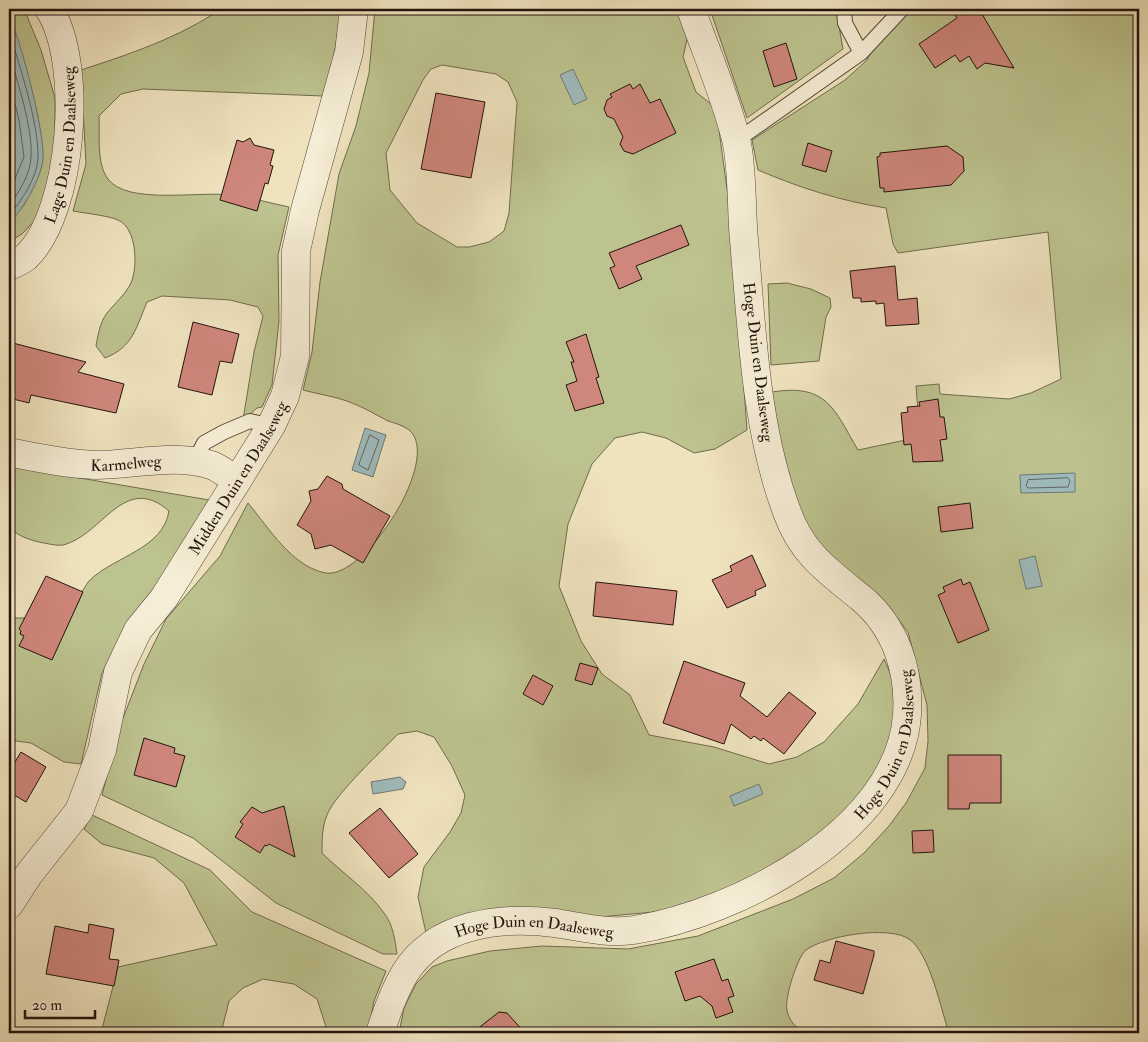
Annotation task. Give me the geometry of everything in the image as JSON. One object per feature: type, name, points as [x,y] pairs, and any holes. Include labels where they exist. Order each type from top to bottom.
[{"type":"street","name":"Lage Duin en Daalseweg","points":[[9,266],[25,258],[42,238],[64,170],[69,126],[68,56],[49,9]]},
{"type":"street","name":"Midden Duin en Daalseweg","points":[[9,905],[30,874],[65,832],[78,811],[102,750],[118,672],[138,630],[164,598],[271,426],[285,396],[295,356],[296,251],[304,210],[349,52],[354,9]]},
{"type":"street","name":"Hoge Duin en Daalseweg","points":[[380,1033],[406,972],[428,949],[476,924],[504,920],[550,922],[613,932],[635,929],[670,922],[740,897],[797,866],[838,836],[858,816],[888,779],[901,746],[907,715],[903,660],[900,653],[878,617],[868,605],[810,554],[794,529],[780,490],[768,441],[756,367],[736,141],[692,9]]},
{"type":"street","name":"Karmelweg","points":[[9,452],[94,465],[169,460],[194,462],[212,466],[237,481]]},
{"type":"lane","points":[[844,9],[845,23],[861,53]]},
{"type":"lane","points":[[736,141],[861,53],[902,9]]},
{"type":"lane","points":[[194,462],[204,443],[224,432],[250,421],[271,426]]},
{"type":"green space","points":[[9,9],[24,9],[41,50],[55,98],[55,147],[42,213],[22,234],[9,242],[9,223],[24,205],[43,159],[38,117],[9,16]]},
{"type":"green space","points":[[221,9],[342,9],[332,66],[323,96],[143,89],[121,94],[99,116],[99,149],[104,172],[108,179],[117,187],[131,192],[164,195],[229,195],[289,207],[278,255],[279,321],[272,385],[262,407],[257,408],[243,420],[254,352],[263,316],[258,307],[230,300],[162,296],[147,302],[128,342],[114,354],[105,358],[96,346],[101,324],[110,309],[131,283],[135,268],[134,248],[129,231],[118,220],[73,211],[86,164],[81,70],[171,37]]},
{"type":"green space","points":[[375,9],[681,9],[690,27],[683,57],[696,92],[716,108],[732,226],[747,430],[715,449],[694,453],[666,438],[642,432],[615,438],[592,464],[568,524],[559,586],[581,641],[602,674],[630,695],[649,735],[714,747],[769,764],[797,757],[824,742],[858,704],[884,659],[893,680],[895,758],[835,837],[686,909],[426,933],[418,897],[424,867],[450,832],[461,813],[465,795],[452,766],[434,737],[417,731],[398,734],[339,796],[325,820],[322,839],[322,853],[363,889],[390,922],[397,954],[383,954],[276,903],[193,838],[102,795],[120,726],[144,664],[166,619],[220,556],[248,503],[273,535],[292,555],[302,563],[326,573],[342,570],[360,557],[378,538],[395,514],[408,489],[416,465],[417,444],[409,430],[347,401],[303,390],[312,352],[320,282],[339,174],[356,126],[369,73]],"holes":[[[442,65],[496,74],[508,82],[517,102],[509,213],[504,231],[489,242],[469,247],[457,247],[417,223],[390,190],[386,153],[423,80],[431,69]]]},
{"type":"green space","points":[[710,9],[836,9],[843,49],[747,118]]},
{"type":"green space","points":[[911,9],[1139,9],[1139,1033],[949,1033],[929,969],[916,946],[909,939],[899,935],[872,933],[827,940],[806,950],[802,954],[792,979],[787,997],[787,1005],[791,1021],[805,1033],[399,1033],[404,1008],[416,984],[432,967],[447,961],[490,951],[542,946],[628,949],[698,936],[793,899],[834,878],[864,853],[889,826],[906,803],[925,768],[928,741],[927,705],[908,632],[889,607],[819,546],[789,492],[773,414],[772,392],[791,390],[805,392],[827,402],[835,411],[858,450],[920,437],[916,386],[939,384],[940,394],[1009,399],[1031,393],[1061,379],[1048,232],[898,253],[893,244],[886,208],[853,202],[821,193],[789,183],[758,170],[752,140],[845,80],[866,61],[878,42]]},
{"type":"green space","points":[[787,283],[811,289],[830,298],[831,307],[826,317],[819,361],[771,365],[768,284]]},
{"type":"green space","points":[[9,466],[215,501],[120,637],[102,673],[81,764],[64,762],[31,743],[9,740],[9,618],[28,618],[60,635],[78,598],[90,580],[112,564],[148,543],[165,524],[169,511],[153,501],[139,498],[126,502],[77,539],[63,545],[35,541],[20,535],[9,527]]},
{"type":"green space","points":[[92,815],[210,870],[252,912],[386,971],[374,1001],[368,1033],[328,1033],[317,999],[294,984],[263,979],[243,988],[229,1001],[221,1033],[101,1033],[118,967],[217,945],[184,883],[154,858],[102,844],[84,829]]},
{"type":"water","points":[[9,16],[20,45],[31,87],[43,146],[43,159],[39,176],[30,194],[9,223]]},
{"type":"water","points":[[573,69],[587,99],[574,105],[560,75]]},
{"type":"water","points":[[365,428],[386,435],[373,477],[352,470]]},
{"type":"water","points":[[1075,473],[1075,492],[1021,493],[1020,475]]},
{"type":"water","points":[[1035,556],[1042,586],[1026,589],[1019,560]]},
{"type":"water","points":[[400,777],[406,782],[403,789],[373,794],[371,782]]},
{"type":"water","points":[[759,784],[763,794],[734,806],[730,796]]},
{"type":"building","points":[[951,9],[979,9],[1014,68],[985,63],[977,69],[969,56],[960,62],[955,55],[935,68],[919,44],[957,18]]},
{"type":"building","points":[[786,43],[797,79],[774,87],[763,51]]},
{"type":"building","points":[[630,84],[633,89],[640,84],[650,103],[660,99],[676,133],[633,154],[624,151],[620,144],[623,137],[614,119],[607,116],[604,109],[607,100],[612,97],[610,94]]},
{"type":"building","points":[[436,93],[485,102],[471,178],[421,169]]},
{"type":"building","points":[[250,138],[254,145],[274,150],[270,165],[273,166],[268,184],[265,183],[257,211],[220,200],[237,140],[243,142]]},
{"type":"building","points":[[808,143],[832,151],[826,172],[802,165]]},
{"type":"building","points":[[947,146],[963,157],[964,171],[951,185],[884,192],[884,188],[880,188],[877,157],[880,156],[880,153]]},
{"type":"building","points":[[681,225],[689,245],[636,266],[642,279],[619,289],[610,268],[615,266],[609,253]]},
{"type":"building","points":[[895,266],[898,300],[917,298],[919,324],[886,326],[884,303],[876,304],[876,301],[861,302],[861,298],[853,298],[850,271]]},
{"type":"building","points":[[193,322],[239,334],[232,363],[220,361],[212,395],[178,387]]},
{"type":"building","points":[[586,334],[599,377],[596,378],[604,403],[575,411],[566,385],[577,381],[571,362],[574,362],[566,342]]},
{"type":"building","points":[[9,342],[86,362],[78,372],[124,384],[116,413],[31,395],[29,403],[9,398]]},
{"type":"building","points":[[938,399],[940,417],[944,417],[947,439],[940,440],[943,461],[913,462],[911,444],[904,445],[901,413],[908,412],[907,407],[920,406],[919,402]]},
{"type":"building","points":[[327,476],[342,484],[343,489],[390,516],[363,563],[331,545],[315,549],[311,534],[297,525],[311,501],[309,491],[318,489]]},
{"type":"building","points":[[970,503],[973,528],[941,532],[938,507]]},
{"type":"building","points":[[752,555],[766,586],[755,591],[756,595],[727,608],[712,580],[732,571],[730,566]]},
{"type":"building","points":[[46,576],[83,592],[52,660],[19,646],[24,636],[20,634],[21,631],[19,629]]},
{"type":"building","points":[[961,579],[963,585],[970,582],[989,630],[958,643],[938,595],[945,592],[943,587]]},
{"type":"building","points":[[596,582],[677,591],[673,625],[593,616]]},
{"type":"building","points":[[684,661],[745,683],[740,696],[767,717],[789,692],[816,713],[784,754],[763,738],[761,741],[754,736],[751,739],[731,724],[724,744],[663,723]]},
{"type":"building","points":[[580,663],[598,668],[592,685],[575,680]]},
{"type":"building","points":[[533,675],[553,686],[543,705],[523,694]]},
{"type":"building","points":[[144,738],[175,748],[174,753],[185,756],[176,787],[134,775]]},
{"type":"building","points":[[21,752],[46,767],[26,802],[9,792],[9,772]]},
{"type":"building","points":[[948,755],[1001,755],[1001,803],[970,803],[969,809],[948,809]]},
{"type":"building","points":[[284,806],[295,857],[269,844],[265,845],[260,853],[235,837],[243,824],[240,822],[252,807],[262,813]]},
{"type":"building","points":[[380,808],[418,854],[389,878],[349,833]]},
{"type":"building","points":[[933,830],[934,852],[913,853],[912,831]]},
{"type":"building","points":[[89,924],[114,929],[109,959],[119,960],[114,986],[46,974],[55,926],[88,933]]},
{"type":"building","points":[[836,941],[874,951],[863,994],[814,980],[820,960],[830,963]]},
{"type":"building","points":[[714,959],[722,981],[728,979],[734,996],[728,998],[733,1012],[716,1018],[712,1006],[700,996],[685,1001],[675,972]]},
{"type":"building","points":[[499,1012],[507,1013],[525,1033],[472,1033]]}]
